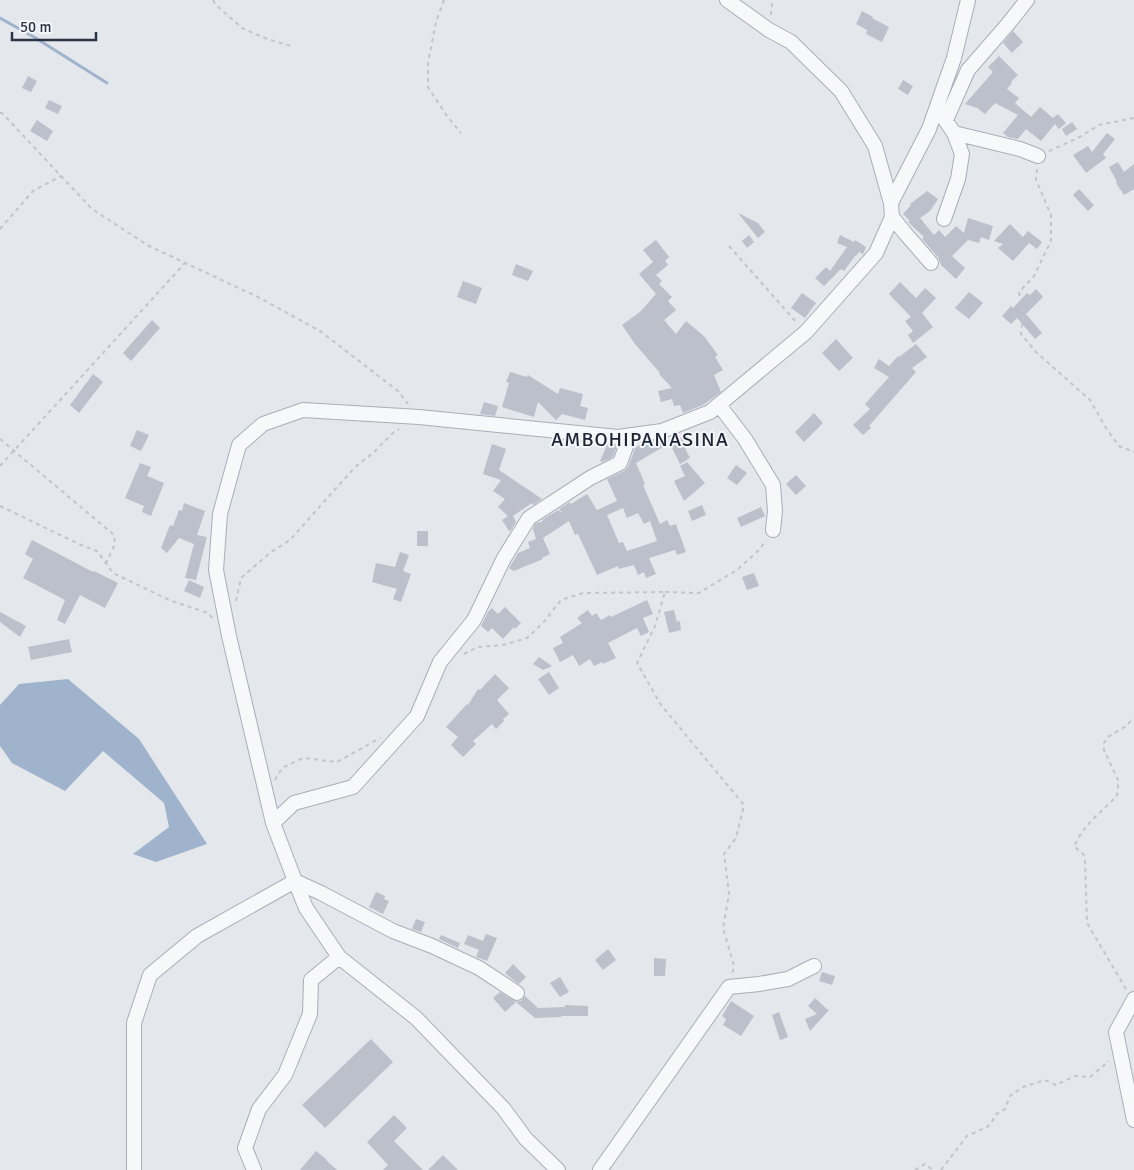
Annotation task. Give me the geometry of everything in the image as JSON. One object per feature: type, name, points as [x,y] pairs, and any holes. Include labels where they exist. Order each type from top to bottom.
[{"type":"street","points":[[727,0],[769,30],[791,42],[841,91],[875,146],[891,210],[905,233],[931,263]]},
{"type":"street","points":[[558,1170],[526,1139],[503,1108],[416,1018],[339,957],[306,908],[272,823],[229,636],[216,570],[220,514],[240,445],[263,424],[303,410],[418,417],[618,436],[662,431],[710,412],[806,332],[876,253],[891,210],[929,129],[954,58],[968,0]]},
{"type":"street","points":[[946,120],[968,70],[1027,0]]},
{"type":"street","points":[[936,107],[954,133],[962,154],[958,178],[944,220]]},
{"type":"street","points":[[954,133],[1020,149],[1038,156]]},
{"type":"street","points":[[719,405],[745,439],[773,485],[775,511],[773,530]]},
{"type":"street","points":[[272,823],[294,803],[353,786],[359,780],[417,716],[440,662],[474,620],[504,558],[530,518],[590,478],[620,462],[630,435]]},
{"type":"street","points":[[295,880],[393,931],[432,946],[479,968],[517,993]]},
{"type":"street","points":[[134,1170],[134,1023],[150,976],[197,936],[295,880]]},
{"type":"street","points":[[254,1170],[245,1148],[259,1109],[285,1075],[310,1014],[311,980],[339,957]]},
{"type":"street","points":[[600,1170],[729,987],[788,979],[814,966]]},
{"type":"street","points":[[1134,999],[1116,1032],[1134,1120]]},
{"type":"path","points":[[213,0],[216,5],[242,28],[267,39],[291,46]]},
{"type":"path","points":[[444,0],[436,22],[428,63],[428,87],[461,133]]},
{"type":"path","points":[[0,113],[92,208],[149,246],[258,297],[320,331],[398,391],[418,417]]},
{"type":"path","points":[[1134,118],[1099,125],[1078,138],[1038,156],[1036,180],[1051,214],[1052,241],[1034,276],[1019,292],[1023,316],[1021,334],[1036,352],[1090,400],[1119,446],[1134,452]]},
{"type":"path","points":[[0,229],[33,191],[61,176]]},
{"type":"path","points":[[729,246],[806,332]]},
{"type":"path","points":[[0,466],[185,263]]},
{"type":"path","points":[[235,607],[241,578],[271,552],[290,540],[356,467],[399,429]]},
{"type":"path","points":[[0,439],[114,535],[116,544],[106,563]]},
{"type":"path","points":[[0,506],[97,551],[113,573],[169,600],[208,613]]},
{"type":"path","points":[[461,655],[478,647],[503,645],[527,638],[543,623],[561,600],[583,593],[699,593],[737,570],[760,549],[773,530]]},
{"type":"path","points":[[665,592],[655,626],[636,663],[661,705],[744,805],[736,838],[724,854],[729,894],[724,928],[734,966],[729,987]]},
{"type":"path","points":[[1134,718],[1126,726],[1108,737],[1104,743],[1104,750],[1118,780],[1116,797],[1092,820],[1074,846],[1084,855],[1085,860],[1087,923],[1122,983],[1134,999]]},
{"type":"path","points":[[266,794],[282,768],[303,758],[337,762],[384,735]]},
{"type":"path","points":[[941,1170],[967,1136],[987,1127],[995,1116],[1005,1109],[1010,1096],[1023,1087],[1045,1080],[1056,1085],[1075,1076],[1090,1078],[1120,1052]]},
{"type":"path","points":[[915,1170],[926,1164],[933,1170]]},
{"type":"water","points":[[68,679],[139,739],[207,844],[156,862],[133,854],[169,827],[164,803],[103,751],[65,791],[12,763],[0,746],[0,705],[19,684]]},
{"type":"building","points":[[862,11],[889,27],[882,42],[866,34],[867,30],[856,24]]},
{"type":"building","points":[[1013,31],[1023,42],[1012,53],[1003,43]]},
{"type":"building","points":[[999,56],[1018,75],[1007,89],[1019,98],[1015,103],[1031,117],[1040,107],[1053,118],[1058,114],[1066,123],[1059,129],[1055,124],[1041,141],[1026,129],[1018,139],[1008,137],[1003,133],[1018,115],[995,103],[985,114],[977,108],[965,104],[993,72],[988,67]]},
{"type":"building","points":[[28,76],[37,81],[31,92],[22,88]]},
{"type":"building","points":[[903,80],[913,86],[908,95],[898,89]]},
{"type":"building","points":[[49,100],[62,106],[58,114],[45,108]]},
{"type":"building","points":[[37,120],[53,131],[47,141],[30,131]]},
{"type":"building","points":[[1072,122],[1077,129],[1066,136],[1062,129]]},
{"type":"building","points":[[1107,133],[1115,139],[1103,154],[1106,158],[1086,173],[1073,155],[1088,146],[1092,152]]},
{"type":"building","points":[[1118,162],[1124,172],[1134,164],[1134,189],[1124,195],[1109,167]]},
{"type":"building","points":[[1079,189],[1094,205],[1088,211],[1073,195]]},
{"type":"building","points":[[927,191],[938,199],[930,211],[920,218],[934,235],[939,230],[945,237],[956,226],[964,233],[968,218],[993,226],[989,240],[981,237],[979,243],[968,240],[952,256],[965,268],[956,279],[941,265],[938,257],[922,239],[924,237],[908,222],[910,221],[903,214],[910,204]]},
{"type":"building","points":[[738,213],[758,223],[765,232],[758,238]]},
{"type":"building","points":[[1010,224],[1023,237],[1028,231],[1042,242],[1037,249],[1029,243],[1013,261],[998,248],[1003,244],[994,241]]},
{"type":"building","points":[[749,235],[754,242],[747,248],[742,241]]},
{"type":"building","points":[[840,235],[854,242],[855,240],[866,247],[863,254],[859,252],[844,271],[841,269],[824,286],[815,278],[826,267],[830,271],[847,247],[837,243]]},
{"type":"building","points":[[656,240],[669,257],[665,261],[668,265],[656,275],[662,281],[659,284],[672,297],[668,301],[676,310],[664,320],[676,334],[686,321],[704,336],[718,355],[715,357],[723,370],[714,375],[721,392],[703,405],[683,413],[680,405],[674,406],[672,399],[661,402],[658,391],[672,388],[635,344],[622,325],[640,312],[656,294],[639,274],[653,262],[643,250]]},
{"type":"building","points":[[516,264],[533,271],[528,281],[512,275]]},
{"type":"building","points":[[463,281],[482,288],[476,304],[457,297]]},
{"type":"building","points":[[900,282],[916,298],[925,288],[936,298],[922,313],[933,327],[913,343],[908,335],[913,331],[905,321],[911,317],[889,294]]},
{"type":"building","points":[[1036,289],[1043,297],[1026,314],[1042,333],[1035,339],[1017,318],[1011,324],[1002,316],[1011,306],[1013,308],[1027,293],[1030,295]]},
{"type":"building","points":[[969,292],[983,303],[969,319],[955,308]]},
{"type":"building","points":[[802,293],[816,303],[805,318],[791,308]]},
{"type":"building","points":[[152,320],[160,328],[131,361],[123,353]]},
{"type":"building","points":[[836,339],[853,358],[839,371],[822,353]]},
{"type":"building","points":[[916,344],[927,357],[912,368],[916,372],[869,426],[871,428],[863,435],[853,425],[870,409],[865,404],[889,377],[874,368],[879,359],[889,366],[898,356]]},
{"type":"building","points":[[510,372],[527,377],[528,375],[558,394],[560,388],[583,394],[580,406],[588,408],[585,420],[562,414],[556,420],[538,402],[534,417],[502,407],[509,383],[506,382]]},
{"type":"building","points":[[93,374],[103,382],[79,413],[70,405]]},
{"type":"building","points":[[484,402],[498,406],[495,416],[480,414]]},
{"type":"building","points":[[814,413],[823,423],[804,442],[795,432]]},
{"type":"building","points":[[137,430],[149,435],[141,451],[130,446]]},
{"type":"building","points":[[684,436],[688,445],[684,446],[690,458],[680,464],[670,444]]},
{"type":"building","points":[[660,440],[663,447],[636,463],[645,484],[643,485],[660,524],[667,520],[670,526],[676,524],[686,552],[677,555],[675,550],[649,558],[656,574],[646,578],[644,572],[638,575],[634,565],[618,569],[618,566],[597,575],[578,534],[575,535],[569,521],[543,538],[550,554],[543,559],[514,571],[509,568],[518,553],[530,548],[528,542],[536,539],[533,529],[535,524],[543,521],[558,510],[563,513],[559,509],[570,502],[571,504],[587,494],[597,510],[617,501],[607,479],[628,467],[635,448],[643,442]],"holes":[[[623,508],[627,518],[638,513],[644,524],[650,521],[657,541],[627,551],[623,542],[619,543],[607,515]]]},
{"type":"building","points":[[492,444],[506,449],[499,470],[542,499],[533,505],[532,503],[513,516],[516,522],[509,531],[502,520],[508,516],[498,507],[505,499],[493,491],[501,480],[483,474]]},
{"type":"building","points":[[607,445],[617,446],[613,457],[602,462],[600,461]]},
{"type":"building","points":[[687,462],[705,483],[684,501],[674,481],[685,476],[680,466]]},
{"type":"building","points":[[140,463],[151,467],[147,476],[164,483],[151,516],[142,512],[144,506],[125,498]]},
{"type":"building","points":[[736,465],[747,473],[737,485],[727,478]]},
{"type":"building","points":[[796,475],[806,486],[796,495],[786,484]]},
{"type":"building","points":[[184,503],[205,511],[197,535],[207,537],[196,580],[185,578],[194,544],[179,538],[167,553],[161,548],[170,525],[173,526],[179,510],[182,511]]},
{"type":"building","points":[[702,505],[706,515],[692,521],[688,511]]},
{"type":"building","points":[[761,507],[765,516],[741,527],[737,518]]},
{"type":"building","points":[[417,531],[428,531],[428,546],[417,546]]},
{"type":"building","points":[[32,540],[118,583],[105,608],[80,595],[65,624],[57,620],[65,600],[23,578],[33,559],[25,554]]},
{"type":"building","points":[[400,552],[409,555],[403,571],[411,574],[401,602],[393,599],[397,589],[372,582],[376,563],[395,567]]},
{"type":"building","points":[[754,573],[759,586],[747,590],[742,577]]},
{"type":"building","points":[[189,580],[204,587],[200,598],[184,591]]},
{"type":"building","points":[[647,600],[653,614],[643,618],[649,632],[641,636],[637,628],[608,643],[616,658],[594,666],[590,659],[579,666],[573,655],[560,662],[553,648],[563,643],[560,637],[582,623],[577,618],[588,610],[592,616],[596,613],[601,620]]},
{"type":"building","points":[[505,607],[521,623],[515,629],[514,627],[503,639],[492,628],[488,632],[481,626],[492,608],[498,614]]},
{"type":"building","points":[[674,610],[677,622],[680,621],[681,630],[669,633],[664,612]]},
{"type":"building","points":[[0,612],[26,626],[20,637],[0,622]]},
{"type":"building","points":[[69,639],[72,652],[31,660],[28,647]]},
{"type":"building","points":[[539,657],[552,666],[543,670],[533,664]]},
{"type":"building","points":[[549,672],[559,688],[549,695],[538,679]]},
{"type":"building","points":[[495,674],[509,688],[497,700],[509,714],[496,729],[492,724],[473,741],[476,744],[463,757],[451,745],[458,737],[446,727],[468,705],[478,689],[480,690]]},
{"type":"building","points":[[376,892],[385,896],[384,899],[389,901],[383,914],[369,907]]},
{"type":"building","points":[[416,919],[425,922],[421,932],[412,929]]},
{"type":"building","points":[[486,934],[497,938],[487,961],[476,957],[479,950],[464,944],[468,935],[483,941]]},
{"type":"building","points":[[441,935],[460,943],[458,948],[439,939]]},
{"type":"building","points":[[608,949],[616,960],[603,970],[595,960]]},
{"type":"building","points":[[654,958],[666,959],[665,976],[654,976]]},
{"type":"building","points":[[513,964],[526,977],[519,984],[505,973]]},
{"type":"building","points":[[822,972],[835,976],[832,985],[819,981]]},
{"type":"building","points":[[560,977],[569,992],[560,997],[550,983]]},
{"type":"building","points":[[500,992],[516,1002],[505,1012],[493,998]]},
{"type":"building","points":[[525,996],[538,1008],[565,1007],[565,1005],[588,1006],[588,1016],[535,1018],[516,1002],[521,1001]]},
{"type":"building","points":[[815,998],[828,1010],[830,1009],[810,1031],[805,1019],[817,1014],[808,1006]]},
{"type":"building","points":[[731,1001],[754,1016],[741,1036],[723,1025],[726,1019],[722,1016]]},
{"type":"building","points":[[779,1012],[788,1037],[780,1040],[772,1015]]},
{"type":"building","points":[[371,1039],[393,1062],[325,1128],[302,1105]]},
{"type":"building","points":[[394,1115],[407,1128],[394,1141],[423,1170],[383,1170],[388,1165],[367,1142]]},
{"type":"building","points":[[316,1151],[326,1159],[337,1170],[300,1170]]},
{"type":"building","points":[[443,1155],[458,1170],[428,1170]]},
{"type":"waterway","points":[[0,18],[107,83]]},
{"type":"district","name":"AMBOHIPANASINA","points":[[640,439]]}]
